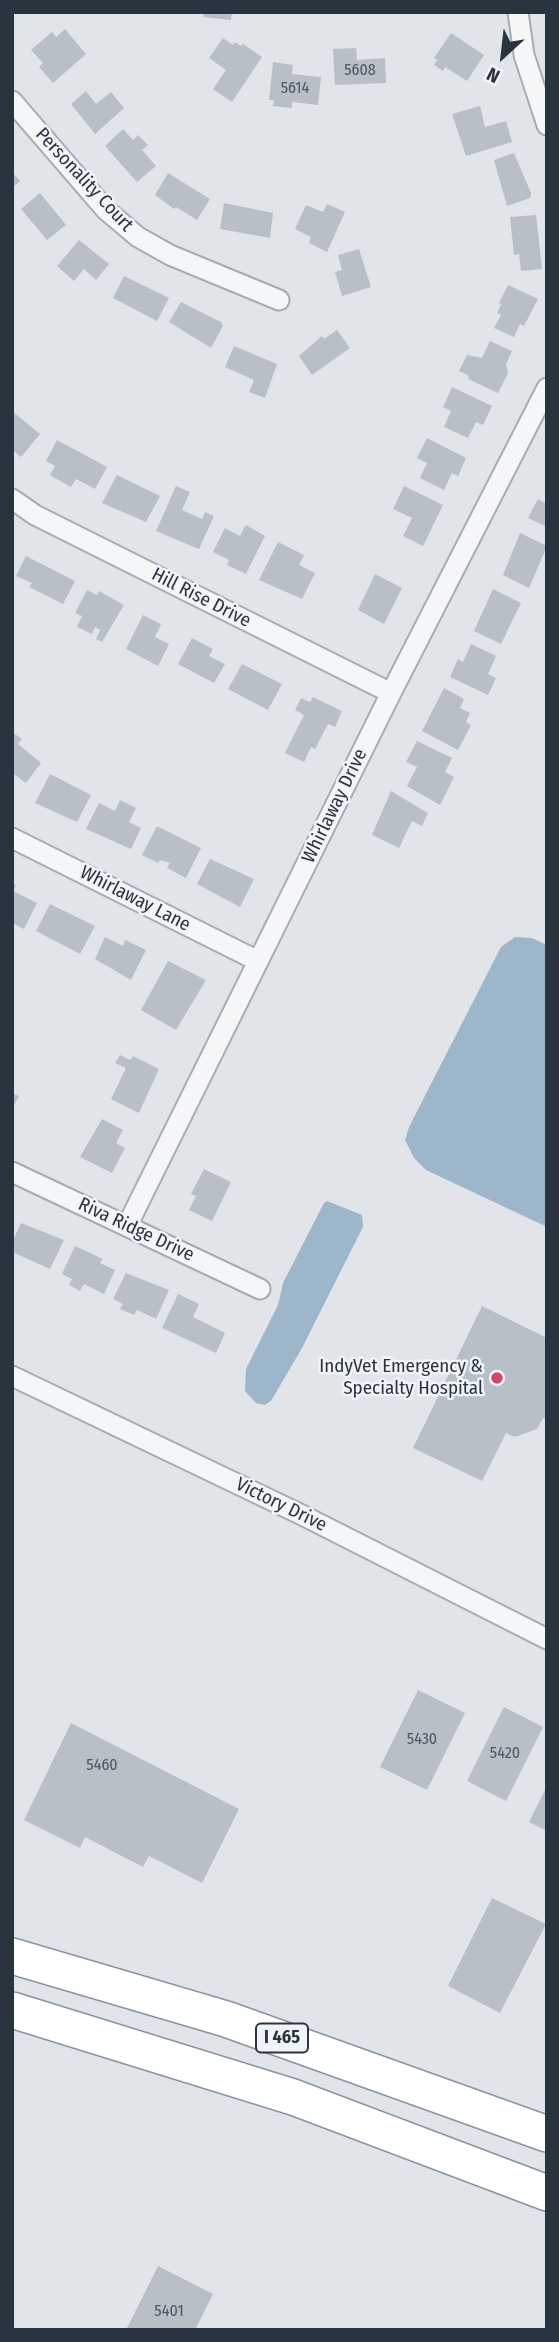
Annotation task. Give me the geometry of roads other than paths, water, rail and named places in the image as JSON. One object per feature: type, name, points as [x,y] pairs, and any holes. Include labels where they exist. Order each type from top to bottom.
[{"type":"highway","name":"I 465","points":[[12,1956],[226,2019],[547,2134]]},
{"type":"highway","points":[[12,2010],[293,2097],[547,2193]]},
{"type":"highway","points":[[367,2068],[547,2117]]},
{"type":"highway","points":[[293,2097],[547,2210]]},
{"type":"street","points":[[518,12],[524,55],[547,125]]},
{"type":"street","name":"Personality Court","points":[[12,101],[106,209],[138,237],[170,255],[279,300]]},
{"type":"street","name":"Whirlaway Drive","points":[[127,1226],[391,693],[547,388]]},
{"type":"street","name":"Hill Rise Drive","points":[[12,499],[35,515],[391,693]]},
{"type":"street","name":"Whirlaway Lane","points":[[12,838],[258,961]]},
{"type":"street","name":"Riva Ridge Drive","points":[[12,1172],[260,1289]]},
{"type":"street","name":"Victory Drive","points":[[12,1376],[302,1515],[437,1586],[547,1639]]},
{"type":"water","points":[[515,937],[532,938],[547,945],[547,1227],[426,1170],[414,1158],[405,1140],[409,1127],[501,947]]},
{"type":"water","points":[[327,1201],[362,1215],[363,1227],[302,1348],[271,1401],[265,1405],[256,1403],[245,1391],[246,1369],[278,1305],[283,1283]]},
{"type":"place","name":"IndyVet Emergency & Specialty Hospital","points":[[497,1378]]}]
